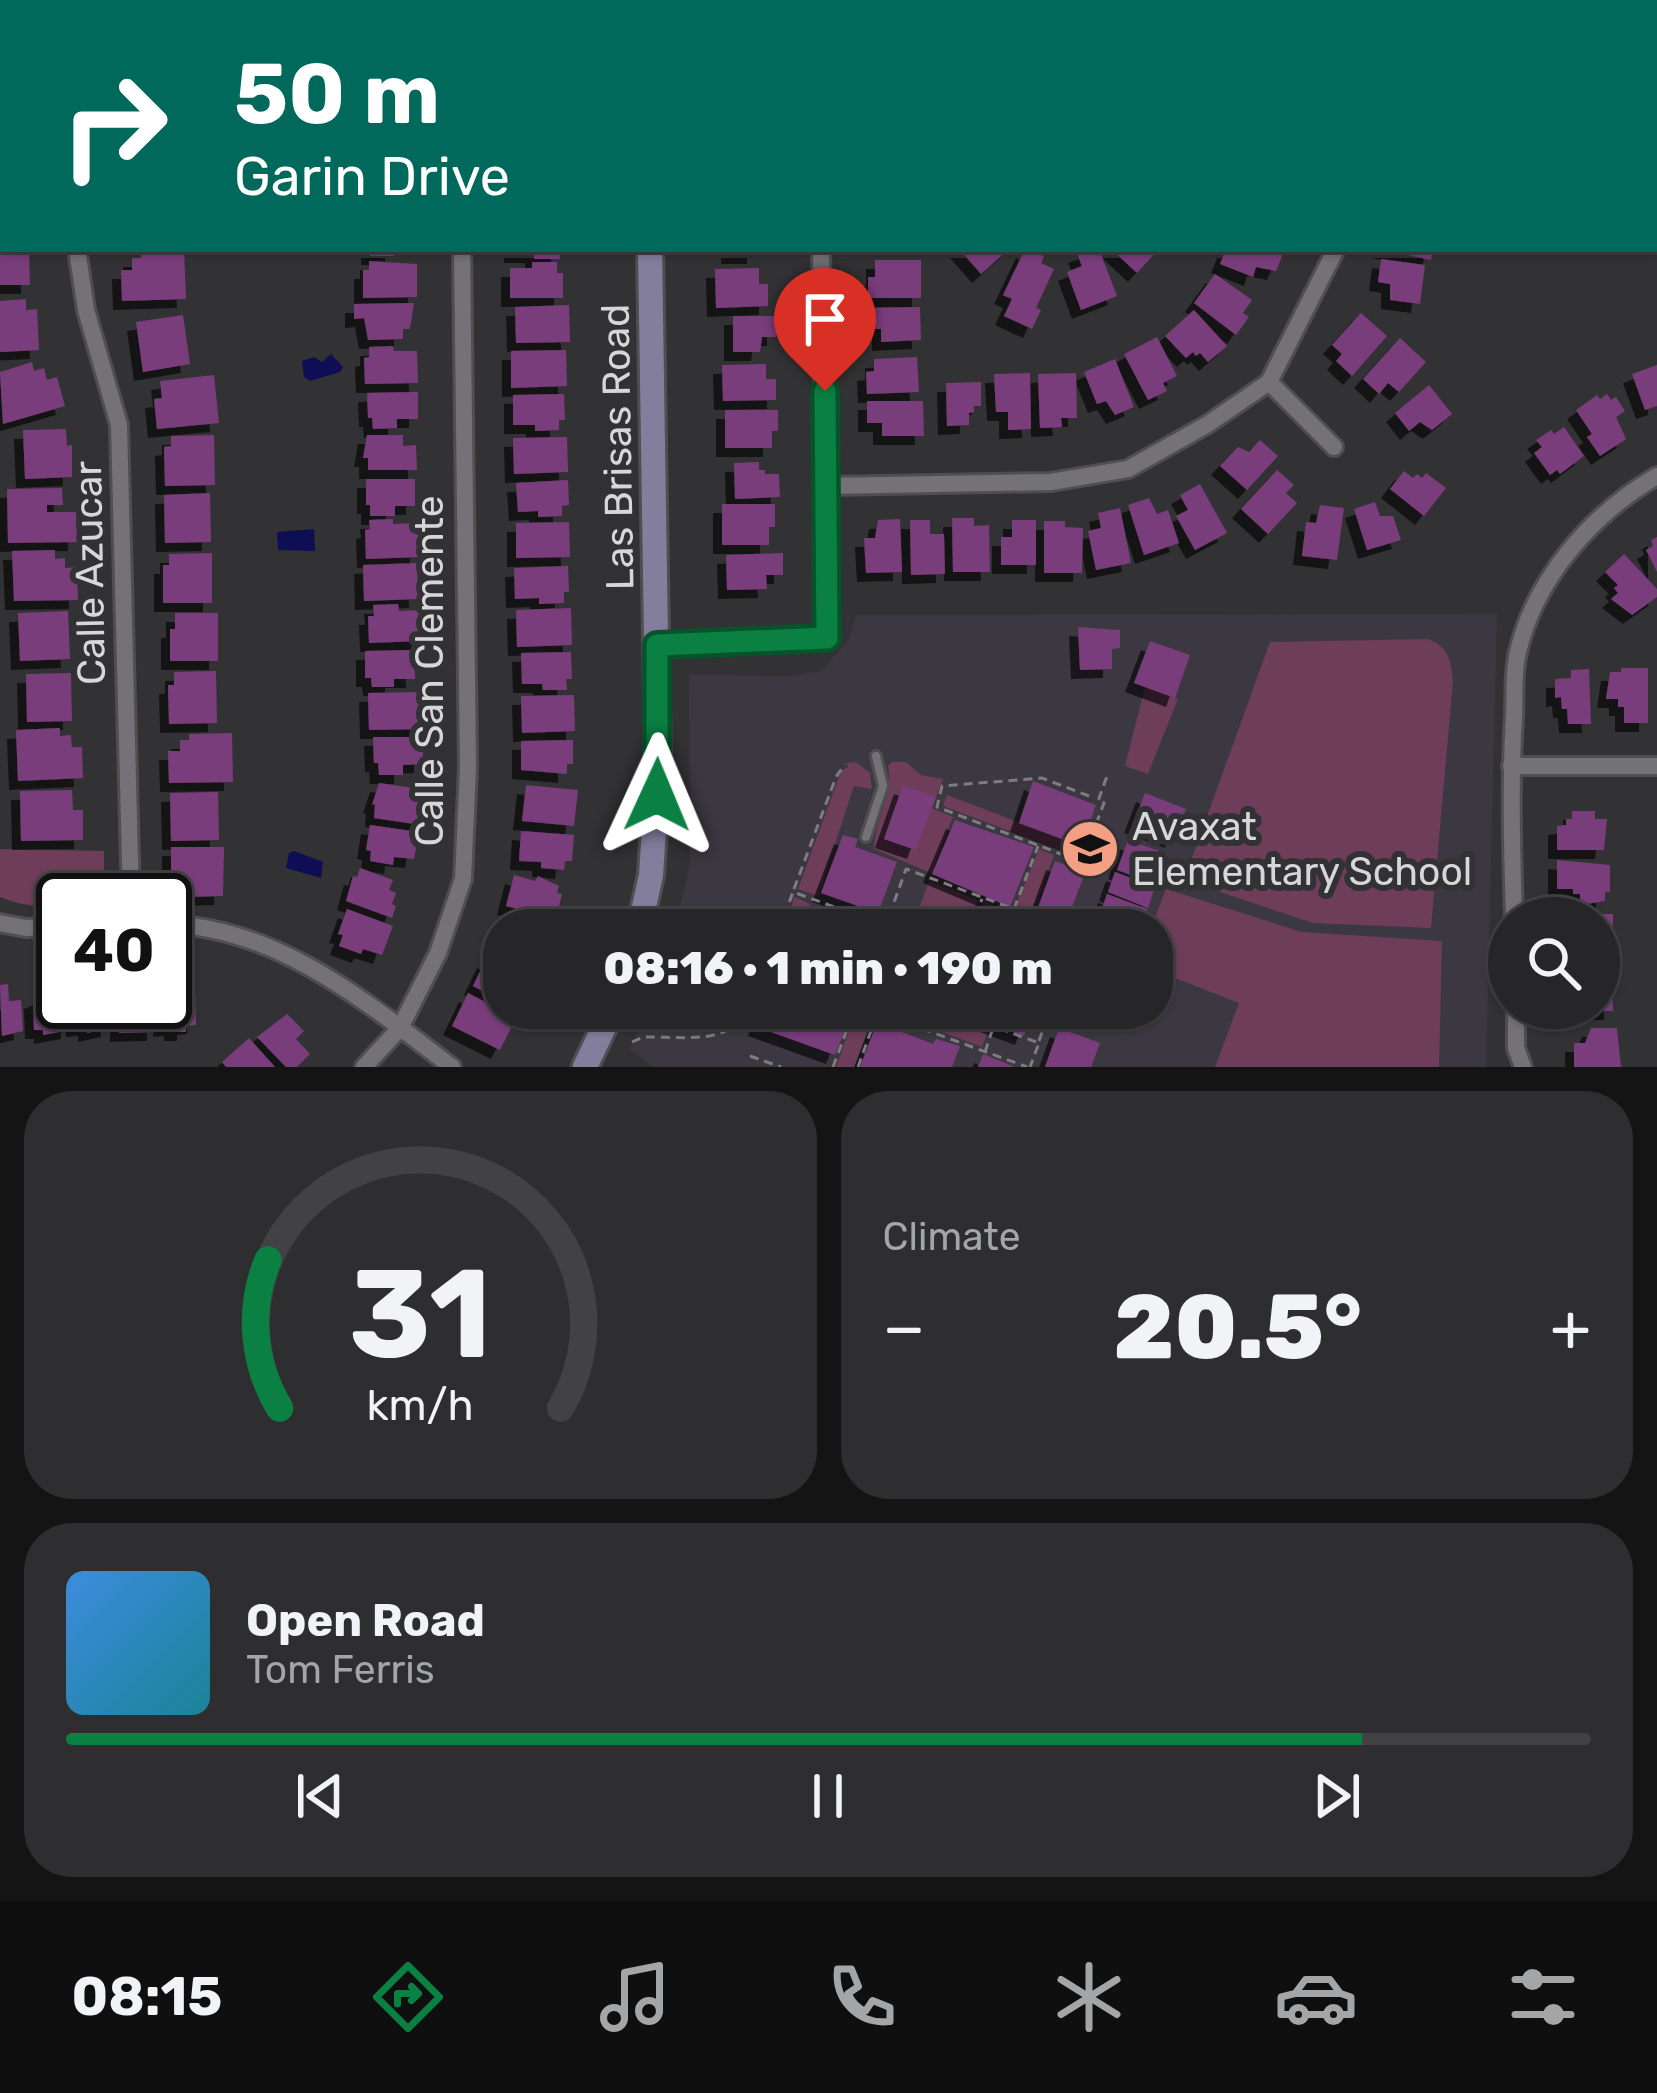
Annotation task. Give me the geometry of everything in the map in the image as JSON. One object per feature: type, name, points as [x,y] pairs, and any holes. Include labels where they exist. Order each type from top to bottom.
[{"type":"street","name":"Calle Azucar","points":[[77,252],[86,310],[119,425],[130,873]]},
{"type":"street","name":"Calle San Clemente","points":[[364,1067],[400,1028],[438,953],[463,879],[468,767],[462,252]]},
{"type":"street","name":"Las Brisas Road","points":[[642,909],[656,822],[650,252]]},
{"type":"street","points":[[657,645],[827,638],[821,252]]},
{"type":"street","points":[[827,486],[1051,482],[1128,469],[1208,424],[1269,382],[1334,252]]},
{"type":"street","points":[[1269,382],[1334,447]]},
{"type":"street","points":[[1514,897],[1511,766],[1517,654],[1554,571],[1619,500],[1657,476]]},
{"type":"street","points":[[1511,766],[1657,766]]},
{"type":"street","points":[[0,923],[36,927]]},
{"type":"street","points":[[192,925],[266,944],[312,968],[452,1067]]},
{"type":"street","points":[[585,1067],[603,1029]]},
{"type":"street","points":[[1516,1029],[1522,1067]]},
{"type":"lane","points":[[866,837],[883,786],[876,756]]},
{"type":"path","points":[[786,909],[845,764]]},
{"type":"path","points":[[1088,796],[1042,778],[942,786],[937,807],[1061,854],[1084,853],[1104,803],[1098,801],[1107,776]]},
{"type":"path","points":[[892,909],[906,869],[1013,909],[1038,845]]},
{"type":"path","points":[[793,892],[836,909]]},
{"type":"path","points":[[978,909],[982,898]]},
{"type":"path","points":[[632,1042],[644,1037],[723,1035],[731,1029]]},
{"type":"path","points":[[833,1067],[847,1029]]},
{"type":"path","points":[[858,1067],[872,1029]]},
{"type":"path","points":[[922,1029],[1028,1067],[1044,1029]]},
{"type":"path","points":[[932,1033],[934,1029]]},
{"type":"path","points":[[985,1052],[993,1029]]},
{"type":"path","points":[[1000,1029],[1039,1043]]},
{"type":"path","points":[[749,1056],[781,1067]]},
{"type":"shaded area","points":[[331,354],[343,367],[340,372],[310,381],[304,377],[302,361],[314,357],[322,362]]},
{"type":"shaded area","points":[[314,529],[315,551],[278,550],[277,532]]},
{"type":"shaded area","name":"Avaxat Elementary School","points":[[1497,614],[1486,1067],[653,1067],[630,1049],[639,1029],[1173,1029],[1173,909],[679,909],[690,865],[689,675],[792,676],[821,671],[849,640],[856,615]]},
{"type":"shaded area","points":[[1428,639],[1448,656],[1453,682],[1431,928],[1313,923],[1184,880],[1270,642]]},
{"type":"shaded area","points":[[1145,687],[1178,699],[1148,774],[1125,766]]},
{"type":"shaded area","points":[[856,762],[870,773],[872,789],[854,786],[818,896],[798,889],[841,771],[847,763]]},
{"type":"shaded area","points":[[906,762],[921,775],[943,779],[932,808],[953,817],[931,873],[874,849],[888,788],[888,766]]},
{"type":"shaded area","points":[[947,795],[1081,846],[1060,850],[943,806]]},
{"type":"shaded area","points":[[0,849],[104,851],[104,873],[36,873],[36,906],[0,897]]},
{"type":"shaded area","points":[[1039,849],[1054,855],[1034,909],[1016,905]]},
{"type":"shaded area","points":[[289,853],[323,862],[321,878],[286,868]]},
{"type":"shaded area","points":[[929,881],[978,900],[974,909],[919,909]]},
{"type":"shaded area","points":[[1166,889],[1302,932],[1442,941],[1439,1067],[1215,1067],[1239,1003],[1173,977],[1173,909],[1158,909]]},
{"type":"shaded area","points":[[794,897],[811,909],[791,909]]},
{"type":"shaded area","points":[[850,1029],[868,1029],[854,1067],[836,1067]]},
{"type":"shaded area","points":[[937,1029],[989,1029],[982,1047]]},
{"type":"building","points":[[0,252],[29,252],[30,285],[0,285]]},
{"type":"building","points":[[141,252],[184,252],[186,299],[122,301],[121,270],[132,270],[132,258],[141,258]]},
{"type":"building","points":[[370,252],[394,252],[394,256],[370,256]]},
{"type":"building","points":[[560,252],[560,259],[534,259],[534,254],[513,254]]},
{"type":"building","points":[[962,252],[1006,252],[981,274]]},
{"type":"building","points":[[1024,252],[1044,256],[1041,263],[1054,269],[1032,329],[1004,316],[1012,299],[1003,295]]},
{"type":"building","points":[[1100,252],[1117,296],[1081,310],[1067,272],[1082,266],[1077,254]]},
{"type":"building","points":[[1114,252],[1156,252],[1137,273]]},
{"type":"building","points":[[1225,252],[1284,252],[1276,271],[1256,267],[1253,277],[1220,264]]},
{"type":"building","points":[[1394,252],[1432,252],[1431,260]]},
{"type":"building","points":[[1381,259],[1425,265],[1420,304],[1390,300],[1390,284],[1378,282]]},
{"type":"building","points":[[875,260],[921,260],[921,298],[868,298],[868,277],[875,277]]},
{"type":"building","points":[[369,261],[417,264],[417,297],[363,298],[363,270],[369,270]]},
{"type":"building","points":[[532,262],[557,262],[557,273],[563,273],[563,298],[510,298],[510,268],[532,268]]},
{"type":"building","points":[[759,268],[759,284],[768,284],[768,306],[716,308],[715,269]]},
{"type":"building","points":[[1215,274],[1252,300],[1243,313],[1249,317],[1236,335],[1194,303]]},
{"type":"building","points":[[26,299],[26,310],[37,309],[39,350],[0,352],[0,301]]},
{"type":"building","points":[[414,303],[410,329],[403,329],[403,339],[368,340],[364,318],[354,319],[354,304]]},
{"type":"building","points":[[569,305],[570,342],[516,343],[515,307]]},
{"type":"building","points":[[920,307],[921,340],[881,342],[881,329],[866,329],[866,308]]},
{"type":"building","points":[[1194,310],[1227,346],[1208,362],[1200,353],[1186,358],[1165,336]]},
{"type":"building","points":[[1361,313],[1387,336],[1352,376],[1336,361],[1342,354],[1332,345]]},
{"type":"building","points":[[183,315],[190,364],[143,372],[136,322]]},
{"type":"building","points":[[733,316],[776,316],[776,337],[762,337],[760,352],[733,352]]},
{"type":"building","points":[[1157,337],[1177,376],[1163,383],[1167,391],[1148,400],[1124,354]]},
{"type":"building","points":[[1400,338],[1426,362],[1399,392],[1388,383],[1379,394],[1363,379]]},
{"type":"building","points":[[393,346],[394,351],[417,351],[418,383],[365,384],[364,358],[369,357],[369,347]]},
{"type":"building","points":[[566,350],[567,386],[511,388],[511,351]]},
{"type":"building","points":[[917,357],[919,392],[867,394],[866,372],[874,371],[874,359]]},
{"type":"building","points":[[1115,359],[1134,407],[1115,415],[1106,401],[1097,404],[1084,372]]},
{"type":"building","points":[[32,362],[34,371],[44,368],[47,380],[57,377],[65,406],[3,424],[0,372]]},
{"type":"building","points":[[766,364],[766,379],[776,379],[776,400],[723,401],[722,365]]},
{"type":"building","points":[[1657,365],[1657,406],[1645,410],[1632,374]]},
{"type":"building","points":[[1030,373],[1031,429],[1008,430],[1008,412],[996,412],[994,374]]},
{"type":"building","points":[[1076,373],[1077,418],[1061,418],[1062,427],[1040,428],[1038,374]]},
{"type":"building","points":[[214,375],[219,423],[157,429],[154,399],[162,398],[160,381]]},
{"type":"building","points":[[981,382],[981,406],[969,413],[969,425],[947,426],[946,383]]},
{"type":"building","points":[[1429,385],[1452,414],[1432,430],[1420,422],[1409,431],[1395,413]]},
{"type":"building","points":[[418,392],[418,419],[397,419],[397,428],[373,429],[367,393]]},
{"type":"building","points":[[564,394],[565,420],[559,420],[559,430],[513,425],[513,395]]},
{"type":"building","points":[[1607,394],[1611,400],[1616,397],[1625,411],[1616,417],[1626,439],[1600,456],[1576,410],[1597,395],[1600,399]]},
{"type":"building","points":[[867,401],[923,401],[924,436],[882,436],[882,423],[867,423]]},
{"type":"building","points":[[725,410],[778,410],[772,448],[725,448]]},
{"type":"building","points":[[1564,427],[1584,456],[1560,474],[1557,470],[1550,475],[1534,453],[1542,447],[1536,440]]},
{"type":"building","points":[[66,429],[67,446],[72,445],[72,477],[25,479],[23,430]]},
{"type":"building","points":[[214,435],[215,485],[165,486],[164,447],[171,446],[171,436]]},
{"type":"building","points":[[367,435],[403,435],[403,446],[416,445],[417,470],[368,470],[368,458],[363,458]]},
{"type":"building","points":[[567,437],[568,472],[514,474],[513,438]]},
{"type":"building","points":[[1260,440],[1278,456],[1247,490],[1220,466],[1238,447],[1249,452]]},
{"type":"building","points":[[759,462],[765,474],[779,474],[780,497],[735,499],[734,463]]},
{"type":"building","points":[[1277,470],[1294,485],[1286,493],[1297,503],[1268,534],[1241,509]]},
{"type":"building","points":[[1404,471],[1413,478],[1426,473],[1446,488],[1424,516],[1390,489]]},
{"type":"building","points":[[366,479],[415,479],[415,506],[395,506],[395,516],[370,516]]},
{"type":"building","points":[[568,480],[569,505],[562,506],[562,516],[518,512],[516,483]]},
{"type":"building","points":[[1200,484],[1227,533],[1195,550],[1176,516],[1188,510],[1180,495]]},
{"type":"building","points":[[62,488],[63,505],[47,505],[47,512],[76,512],[77,542],[8,543],[7,489]]},
{"type":"building","points":[[210,493],[211,542],[165,543],[164,495]]},
{"type":"building","points":[[1149,498],[1157,514],[1168,510],[1179,543],[1144,555],[1128,505]]},
{"type":"building","points":[[1375,502],[1380,516],[1393,516],[1401,540],[1367,550],[1354,509]]},
{"type":"building","points":[[722,504],[775,504],[769,545],[722,545]]},
{"type":"building","points":[[1320,505],[1344,508],[1337,560],[1302,556],[1306,522],[1316,523]]},
{"type":"building","points":[[1120,508],[1131,563],[1096,570],[1088,531],[1101,528],[1098,513]]},
{"type":"building","points":[[952,518],[974,518],[974,526],[989,525],[990,572],[953,572]]},
{"type":"building","points":[[393,519],[393,524],[418,523],[419,557],[366,559],[369,520]]},
{"type":"building","points":[[900,519],[902,572],[866,573],[864,538],[875,538],[878,520]]},
{"type":"building","points":[[910,520],[930,520],[930,534],[944,534],[945,574],[911,575]]},
{"type":"building","points":[[1012,520],[1036,520],[1036,565],[1001,565],[1001,537],[1012,537]]},
{"type":"building","points":[[1044,521],[1065,521],[1065,527],[1083,528],[1082,573],[1044,573]]},
{"type":"building","points":[[569,522],[570,557],[516,558],[516,523]]},
{"type":"building","points":[[1657,537],[1657,572],[1646,550]]},
{"type":"building","points":[[55,550],[55,559],[65,558],[65,568],[77,567],[78,600],[14,601],[12,551]]},
{"type":"building","points":[[212,553],[212,603],[163,603],[163,565],[169,565],[169,554]]},
{"type":"building","points":[[783,553],[783,575],[766,575],[767,589],[727,590],[726,555]]},
{"type":"building","points":[[1624,554],[1657,589],[1657,597],[1632,615],[1611,599],[1618,585],[1605,572]]},
{"type":"building","points":[[417,563],[418,599],[364,601],[363,565]]},
{"type":"building","points":[[568,566],[569,592],[564,592],[564,603],[515,599],[514,568]]},
{"type":"building","points":[[398,604],[399,611],[420,610],[421,641],[369,643],[368,616],[374,616],[373,605]]},
{"type":"building","points":[[571,608],[572,645],[517,647],[516,610]]},
{"type":"building","points":[[68,611],[70,659],[20,661],[18,613]]},
{"type":"building","points":[[175,613],[218,613],[218,661],[170,661]]},
{"type":"building","points":[[1078,627],[1120,630],[1120,648],[1112,649],[1112,669],[1080,670]]},
{"type":"building","points":[[1150,641],[1190,655],[1175,698],[1134,683]]},
{"type":"building","points":[[414,650],[415,679],[394,679],[394,687],[372,687],[371,678],[365,678],[365,651]]},
{"type":"building","points":[[571,652],[572,679],[566,679],[567,690],[522,684],[521,653]]},
{"type":"building","points":[[1621,668],[1648,668],[1648,723],[1624,723],[1624,707],[1618,707],[1618,699],[1606,699],[1610,672],[1621,672]]},
{"type":"building","points":[[1589,669],[1591,724],[1568,724],[1561,697],[1555,698],[1555,679],[1571,678],[1571,670]]},
{"type":"building","points":[[216,671],[217,723],[169,724],[168,685],[174,685],[174,672]]},
{"type":"building","points":[[71,673],[72,721],[27,722],[26,674]]},
{"type":"building","points":[[424,692],[425,729],[369,730],[368,693]]},
{"type":"building","points":[[574,695],[575,731],[522,733],[521,696]]},
{"type":"building","points":[[60,728],[60,736],[71,735],[72,747],[82,747],[83,778],[18,781],[16,730]]},
{"type":"building","points":[[232,733],[233,782],[169,783],[168,751],[180,751],[180,740],[189,740],[189,734]]},
{"type":"building","points":[[373,737],[423,737],[423,764],[403,765],[403,775],[379,775]]},
{"type":"building","points":[[573,740],[573,764],[567,764],[567,774],[521,770],[521,741]]},
{"type":"building","points":[[1033,781],[1096,805],[1081,846],[1019,823]]},
{"type":"building","points":[[379,783],[414,788],[413,796],[421,797],[421,825],[374,818],[372,805]]},
{"type":"building","points":[[526,785],[578,790],[574,826],[522,821]]},
{"type":"building","points":[[903,785],[936,797],[916,850],[884,839]]},
{"type":"building","points":[[72,790],[73,810],[83,810],[83,840],[21,841],[20,791]]},
{"type":"building","points":[[218,792],[219,840],[171,841],[170,793]]},
{"type":"building","points":[[1145,793],[1186,809],[1174,839],[1133,824]]},
{"type":"building","points":[[1572,811],[1595,811],[1595,819],[1607,819],[1604,850],[1557,850],[1557,826],[1572,819]]},
{"type":"building","points":[[955,820],[1034,847],[1010,907],[932,874]]},
{"type":"building","points":[[370,825],[419,832],[414,859],[394,857],[393,865],[370,861],[371,851],[366,850]]},
{"type":"building","points":[[521,831],[574,835],[572,861],[565,861],[564,870],[519,861]]},
{"type":"building","points":[[843,835],[858,839],[855,847],[897,862],[879,909],[821,893]]},
{"type":"building","points":[[1128,840],[1168,854],[1156,884],[1117,870]]},
{"type":"building","points":[[171,847],[224,847],[223,896],[192,897],[192,873],[171,873]]},
{"type":"building","points":[[1557,860],[1610,865],[1610,892],[1605,897],[1580,897],[1573,889],[1557,889]]},
{"type":"building","points":[[1055,861],[1085,873],[1071,909],[1037,909]]},
{"type":"building","points":[[360,868],[393,880],[389,890],[396,893],[392,918],[346,901]]},
{"type":"building","points":[[1115,872],[1155,887],[1148,908],[1108,892]]},
{"type":"building","points":[[514,875],[535,881],[538,876],[559,886],[557,893],[562,894],[558,909],[506,906]]},
{"type":"building","points":[[1107,894],[1147,909],[1102,909]]},
{"type":"building","points":[[347,909],[393,926],[382,955],[339,946]]},
{"type":"building","points":[[483,965],[483,991],[473,986]]},
{"type":"building","points":[[8,984],[9,1001],[21,1000],[23,1031],[2,1036],[0,985]]},
{"type":"building","points":[[195,990],[196,1025],[192,1025]]},
{"type":"building","points":[[468,993],[483,1001],[483,1029],[510,1029],[500,1050],[452,1026]]},
{"type":"building","points":[[33,1000],[36,1029],[70,1030],[43,1035],[43,1030],[34,1030]]},
{"type":"building","points":[[287,1014],[304,1031],[296,1039],[310,1054],[297,1067],[286,1067],[257,1037]]},
{"type":"building","points":[[119,1029],[156,1029],[156,1032],[119,1033]]},
{"type":"building","points":[[763,1029],[845,1029],[835,1055]]},
{"type":"building","points":[[874,1029],[904,1029],[933,1044],[936,1039],[960,1046],[952,1067],[860,1067]]},
{"type":"building","points":[[1059,1029],[1100,1043],[1091,1067],[1045,1067]]},
{"type":"building","points":[[1591,1029],[1617,1029],[1621,1067],[1574,1067],[1574,1043],[1585,1043]]},
{"type":"building","points":[[249,1038],[275,1067],[226,1067],[222,1062]]},
{"type":"building","points":[[983,1054],[1015,1067],[978,1067]]},
{"type":"place","name":"Avaxat Elementary School","points":[[1090,849]]},
{"type":"route","points":[[657,795],[657,645],[827,638],[825,391]]}]
